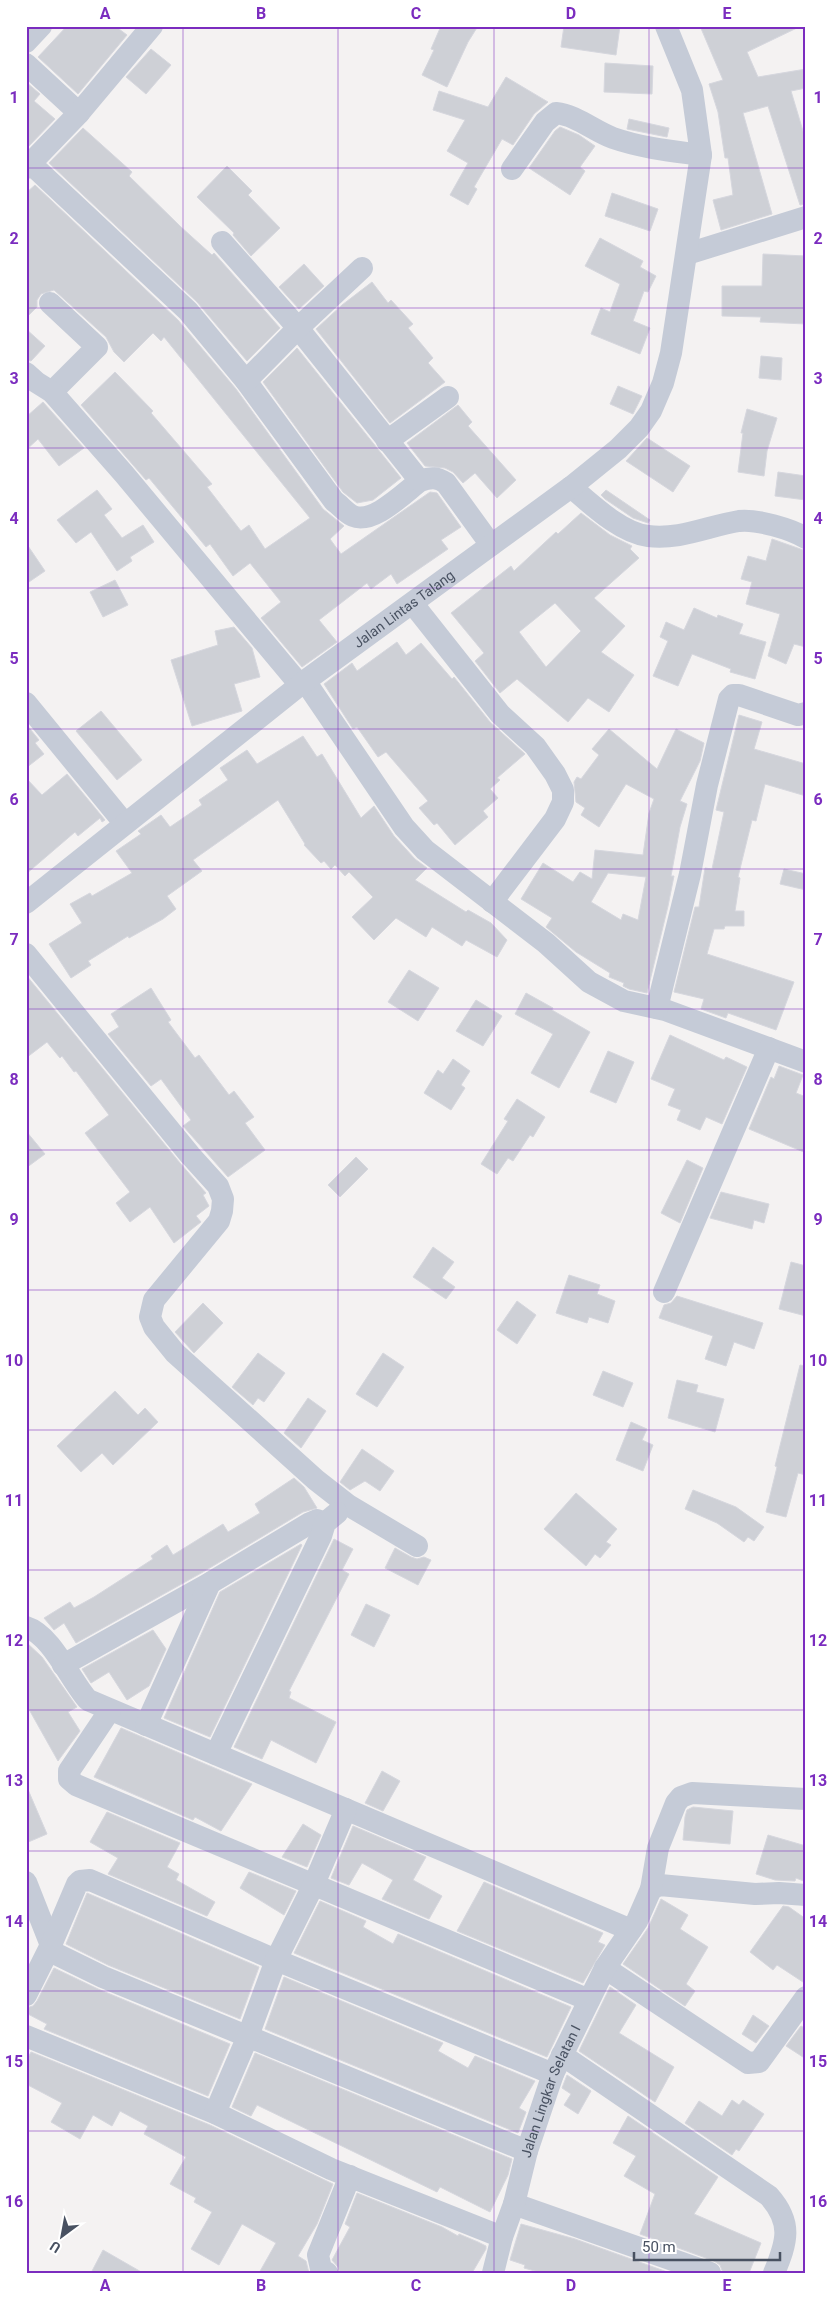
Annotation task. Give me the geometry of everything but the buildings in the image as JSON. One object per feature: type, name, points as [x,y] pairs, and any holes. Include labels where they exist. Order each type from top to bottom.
[{"type":"street","points":[[26,42],[41,26]]},
{"type":"street","points":[[152,26],[79,113],[28,166],[188,311],[246,381],[334,501],[353,516],[366,518],[376,515],[420,481],[429,478],[439,478],[446,483],[491,545]]},
{"type":"street","name":"Jalan Lintas Talang","points":[[26,903],[302,683],[413,604],[571,487],[618,449],[639,428],[652,411],[663,383],[671,353],[701,155],[692,90],[666,26]]},
{"type":"street","points":[[26,64],[79,113]]},
{"type":"street","points":[[512,168],[545,122],[556,113],[566,114],[612,138],[652,149],[701,155]]},
{"type":"street","points":[[687,254],[806,217]]},
{"type":"street","points":[[222,242],[298,328],[420,481]]},
{"type":"street","points":[[246,381],[298,328],[362,268]]},
{"type":"street","points":[[50,303],[96,347],[52,392]]},
{"type":"street","points":[[26,373],[52,392],[302,683],[404,826],[425,850],[546,942],[589,982],[624,1001],[657,1008],[806,1062]]},
{"type":"street","points":[[387,441],[448,397]]},
{"type":"street","points":[[571,487],[604,515],[629,530],[647,536],[688,534],[740,521],[775,525],[806,538]]},
{"type":"street","points":[[413,604],[500,714],[535,746],[564,790],[563,802],[556,819],[492,902]]},
{"type":"street","points":[[657,1008],[690,874],[707,785],[729,699],[733,695],[739,695],[798,715],[806,713]]},
{"type":"street","points":[[26,703],[125,824]]},
{"type":"street","points":[[26,954],[190,1155],[218,1186],[223,1200],[219,1221],[154,1300],[150,1317],[154,1327],[175,1353],[316,1480],[348,1505],[417,1546]]},
{"type":"street","points":[[664,1292],[770,1048]]},
{"type":"street","points":[[216,1754],[321,1536],[325,1523],[348,1505]]},
{"type":"street","points":[[62,1665],[210,1583],[310,1523],[317,1520],[325,1523]]},
{"type":"street","points":[[146,1725],[210,1583]]},
{"type":"street","points":[[26,1627],[36,1630],[46,1641],[88,1700],[346,1810],[634,1925]]},
{"type":"street","points":[[110,1710],[70,1770],[69,1779],[76,1785],[589,2000]]},
{"type":"street","name":"Jalan Lingkar Selatan I","points":[[493,2273],[502,2237],[514,2204],[526,2151],[557,2065],[605,1968],[634,1925],[651,1890],[658,1848],[676,1803],[681,1797],[692,1793],[806,1800]]},
{"type":"street","points":[[215,2113],[248,2036],[276,1960],[314,1884],[346,1810]]},
{"type":"street","points":[[26,1995],[51,1945],[77,1884],[80,1881],[90,1880],[276,1960],[557,2065],[769,2196],[779,2207],[785,2222],[785,2244],[774,2273]]},
{"type":"street","points":[[26,1882],[54,1953],[60,1957],[103,1977],[526,2151]]},
{"type":"street","points":[[651,1890],[660,1885],[755,1894],[806,1895]]},
{"type":"street","points":[[605,1968],[748,2063],[759,2062],[806,1997]]},
{"type":"street","points":[[26,2036],[215,2113],[350,2176],[502,2237]]},
{"type":"street","points":[[326,2273],[321,2269],[318,2255],[350,2176]]},
{"type":"street","points":[[514,2204],[710,2273]]}]
